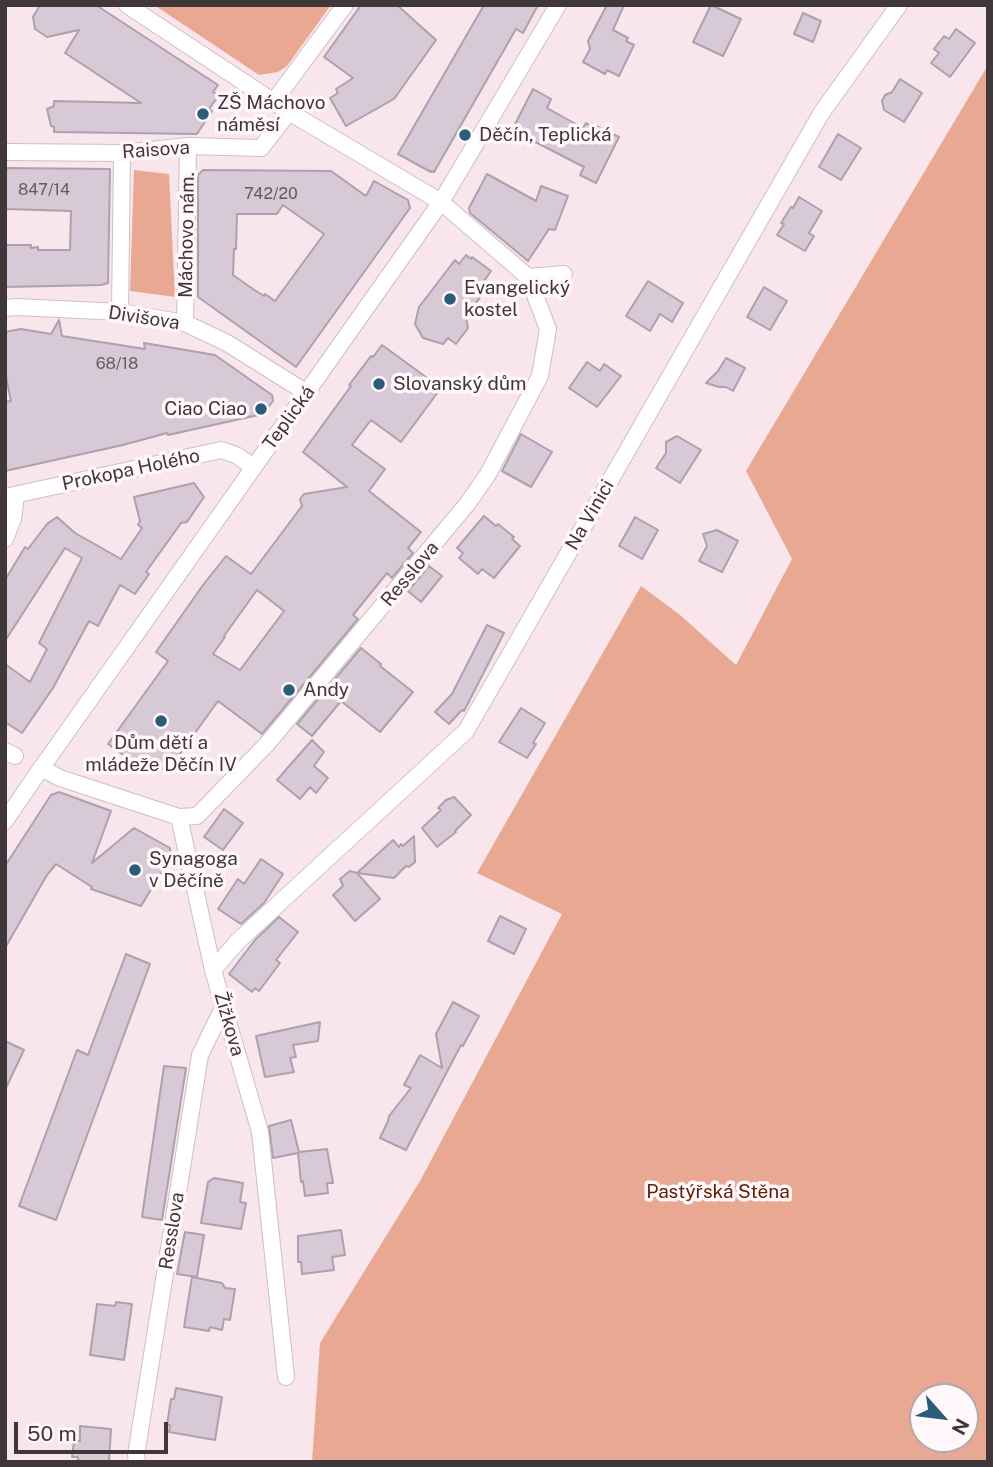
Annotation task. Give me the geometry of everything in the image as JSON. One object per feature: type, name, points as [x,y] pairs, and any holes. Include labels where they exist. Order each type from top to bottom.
[{"type":"street","points":[[127,5],[289,112],[441,202],[528,277],[564,274]]},
{"type":"street","points":[[274,101],[345,5]]},
{"type":"street","name":"Teplická","points":[[5,821],[441,202],[558,5]]},
{"type":"street","name":"Na Vinici","points":[[213,970],[237,942],[467,731],[822,112],[899,5]]},
{"type":"street","name":"Raisova","points":[[5,152],[122,153],[188,146],[261,148],[289,112]]},
{"type":"street","name":"Máchovo nám.","points":[[185,323],[188,146]]},
{"type":"street","points":[[120,312],[122,153]]},
{"type":"street","name":"Resslova","points":[[179,817],[197,817],[267,744],[460,513],[481,484],[540,376],[548,329],[528,277]]},
{"type":"street","name":"Divišova","points":[[5,308],[120,312],[185,323],[227,343],[307,393]]},
{"type":"street","name":"Prokopa Holého","points":[[10,496],[221,450],[236,455],[254,467]]},
{"type":"street","points":[[5,539],[13,519],[10,496]]},
{"type":"street","points":[[41,768],[60,778],[179,817]]},
{"type":"street","name":"Žižkova","points":[[179,817],[213,970],[260,1132],[286,1377]]},
{"type":"street","name":"Resslova","points":[[137,1462],[200,1055],[224,1006]]},
{"type":"green space","points":[[154,5],[331,5],[287,66],[278,72],[259,75]]},
{"type":"green space","name":"Pastýřská Stěna","points":[[988,65],[988,1462],[312,1462],[320,1343],[420,1181],[562,914],[477,873],[641,586],[679,614],[736,665],[792,559],[746,471]]},
{"type":"green space","points":[[134,170],[169,174],[175,297],[130,291]]},
{"type":"building","points":[[40,5],[96,5],[218,85],[213,92],[219,95],[197,134],[54,132],[47,109],[54,106],[54,101],[141,103],[65,53],[79,30],[47,37],[35,29],[33,17]]},
{"type":"building","points":[[361,5],[397,5],[436,40],[394,99],[346,126],[330,98],[338,93],[336,89],[353,78],[324,57]]},
{"type":"building","points":[[484,5],[538,5],[523,33],[516,29],[434,172],[431,172],[398,154]]},
{"type":"building","points":[[607,5],[624,5],[613,30],[628,38],[626,41],[634,45],[619,76],[607,70],[605,74],[583,62],[590,49],[588,41]]},
{"type":"building","points":[[711,5],[741,19],[723,56],[693,42]]},
{"type":"building","points":[[803,13],[821,21],[813,42],[794,34]]},
{"type":"building","points":[[956,29],[975,43],[950,77],[931,63],[939,53],[934,49],[944,36],[949,39]]},
{"type":"building","points":[[900,79],[922,93],[904,122],[884,110],[882,101]]},
{"type":"building","points":[[533,89],[551,99],[547,108],[583,128],[586,123],[591,126],[592,124],[619,137],[596,183],[580,175],[584,167],[512,130]]},
{"type":"building","points":[[838,134],[861,148],[841,180],[819,167]]},
{"type":"building","points":[[5,168],[110,169],[108,283],[5,287],[5,245],[31,245],[31,248],[38,247],[38,250],[70,250],[71,211],[5,209]]},
{"type":"building","points":[[203,170],[331,171],[366,196],[374,181],[408,200],[410,208],[296,367],[198,297],[198,175]],"holes":[[[283,205],[324,234],[275,301],[233,275],[237,214],[277,214]]]},
{"type":"building","points":[[487,174],[536,201],[541,186],[568,196],[555,230],[549,229],[528,261],[470,213],[469,208]]},
{"type":"building","points":[[799,197],[822,211],[809,233],[814,236],[805,251],[777,235],[784,224],[781,223]]},
{"type":"building","name":"Evangelický kostel","points":[[466,255],[491,271],[484,281],[489,285],[466,317],[468,328],[456,344],[448,338],[443,344],[423,338],[415,324],[419,307],[455,260],[459,264]]},
{"type":"building","points":[[648,281],[683,303],[672,322],[660,314],[650,331],[626,316]]},
{"type":"building","points":[[764,287],[787,301],[770,330],[747,317]]},
{"type":"building","points":[[59,320],[62,336],[145,349],[144,343],[215,355],[272,395],[273,401],[263,414],[168,435],[167,433],[5,471],[5,402],[11,401],[5,372],[5,332],[21,329],[51,334]]},
{"type":"building","points":[[382,345],[441,388],[401,442],[371,420],[352,445],[385,469],[369,491],[421,532],[408,548],[413,553],[392,578],[387,573],[353,615],[358,619],[262,734],[218,701],[167,772],[156,764],[152,770],[146,766],[144,770],[108,744],[168,661],[156,652],[226,556],[251,574],[302,506],[300,499],[304,494],[347,487],[303,452],[351,386],[349,385],[371,356],[373,357]],"holes":[[[257,590],[284,611],[240,670],[213,654]]]},
{"type":"building","points":[[726,358],[745,368],[733,391],[706,383]]},
{"type":"building","points":[[587,362],[600,371],[604,364],[621,376],[597,407],[569,388]]},
{"type":"building","points":[[521,434],[552,452],[531,487],[502,471]]},
{"type":"building","points":[[677,436],[701,450],[680,483],[656,468],[666,453],[666,442]]},
{"type":"building","points":[[194,483],[204,497],[187,522],[181,523],[146,572],[149,574],[135,594],[120,585],[98,626],[89,621],[53,688],[22,733],[5,722],[5,664],[30,682],[47,649],[39,643],[82,558],[65,548],[5,641],[5,580],[25,547],[28,549],[47,524],[57,517],[75,533],[121,559],[142,528],[138,525],[140,521],[134,497]]},
{"type":"building","points":[[484,516],[514,537],[512,539],[520,546],[494,578],[482,569],[478,574],[459,558],[463,553],[457,548]]},
{"type":"building","points":[[635,517],[658,530],[642,559],[619,546]]},
{"type":"building","points":[[717,530],[738,541],[722,572],[699,561],[707,546],[703,534]]},
{"type":"building","points":[[429,566],[442,576],[421,602],[408,591]]},
{"type":"building","points":[[487,625],[504,633],[464,711],[449,724],[435,712],[452,694]]},
{"type":"building","points":[[361,648],[413,692],[380,732],[341,701],[312,736],[297,724]]},
{"type":"building","points":[[521,708],[545,723],[527,758],[499,742]]},
{"type":"building","points":[[312,740],[324,752],[314,766],[328,778],[316,793],[310,787],[300,799],[277,780]]},
{"type":"building","points":[[59,792],[111,811],[92,863],[134,828],[170,848],[172,864],[166,865],[141,906],[91,889],[92,887],[56,864],[5,948],[5,866],[51,795]]},
{"type":"building","points":[[454,797],[471,815],[437,847],[422,828],[441,810],[438,808],[446,800]]},
{"type":"building","points":[[224,809],[243,823],[223,850],[204,837]]},
{"type":"building","points":[[414,836],[415,862],[409,867],[406,866],[394,878],[357,873],[393,840],[399,847]]},
{"type":"building","points":[[261,859],[283,874],[264,903],[241,924],[218,909],[238,879],[244,884]]},
{"type":"building","points":[[350,871],[357,873],[380,899],[355,921],[333,895],[343,886],[340,879]]},
{"type":"building","points":[[500,916],[526,929],[514,954],[488,941]]},
{"type":"building","points":[[279,917],[298,932],[276,960],[280,963],[259,991],[255,988],[252,992],[229,974],[255,940]]},
{"type":"building","points":[[126,954],[150,964],[56,1220],[19,1206],[77,1050],[88,1055]]},
{"type":"building","points":[[453,1002],[479,1016],[406,1150],[380,1138],[389,1116],[411,1088],[404,1085],[420,1055],[442,1068],[436,1034]]},
{"type":"building","points":[[320,1022],[318,1041],[293,1045],[296,1057],[290,1058],[294,1072],[265,1077],[256,1036]]},
{"type":"building","points":[[5,1041],[24,1050],[5,1090]]},
{"type":"building","points":[[164,1066],[186,1068],[162,1220],[142,1217]]},
{"type":"building","points":[[291,1120],[299,1152],[327,1149],[333,1183],[327,1183],[328,1193],[305,1196],[298,1153],[273,1158],[269,1126]]},
{"type":"building","points":[[214,1178],[243,1183],[240,1202],[246,1203],[241,1229],[201,1223],[208,1182]]},
{"type":"building","points":[[341,1230],[345,1255],[332,1257],[334,1270],[302,1274],[301,1262],[298,1262],[298,1236]]},
{"type":"building","points":[[185,1232],[204,1235],[197,1277],[177,1274]]},
{"type":"building","points":[[192,1277],[222,1283],[225,1288],[235,1289],[230,1320],[224,1319],[222,1330],[184,1327]]},
{"type":"building","points":[[116,1302],[132,1304],[124,1360],[90,1355],[97,1304],[115,1306]]},
{"type":"building","points":[[176,1388],[222,1397],[215,1440],[169,1432],[170,1425],[167,1425],[171,1399],[174,1399]]},
{"type":"building","points":[[80,1426],[111,1429],[109,1462],[78,1462],[78,1457],[72,1457],[74,1441],[80,1441]]},
{"type":"place","name":"ZŠ Máchovo náměsí","points":[[203,114]]},
{"type":"place","name":"Děčín, Teplická","points":[[465,135]]},
{"type":"place","name":"Evangelický kostel","points":[[450,299]]},
{"type":"place","name":"Slovanský dům","points":[[379,384]]},
{"type":"place","name":"Ciao Ciao","points":[[261,409]]},
{"type":"place","name":"Andy","points":[[289,690]]},
{"type":"place","name":"Dům dětí a mládeže Děčín IV","points":[[161,721]]},
{"type":"place","name":"Synagoga v Děčíně","points":[[135,870]]}]
